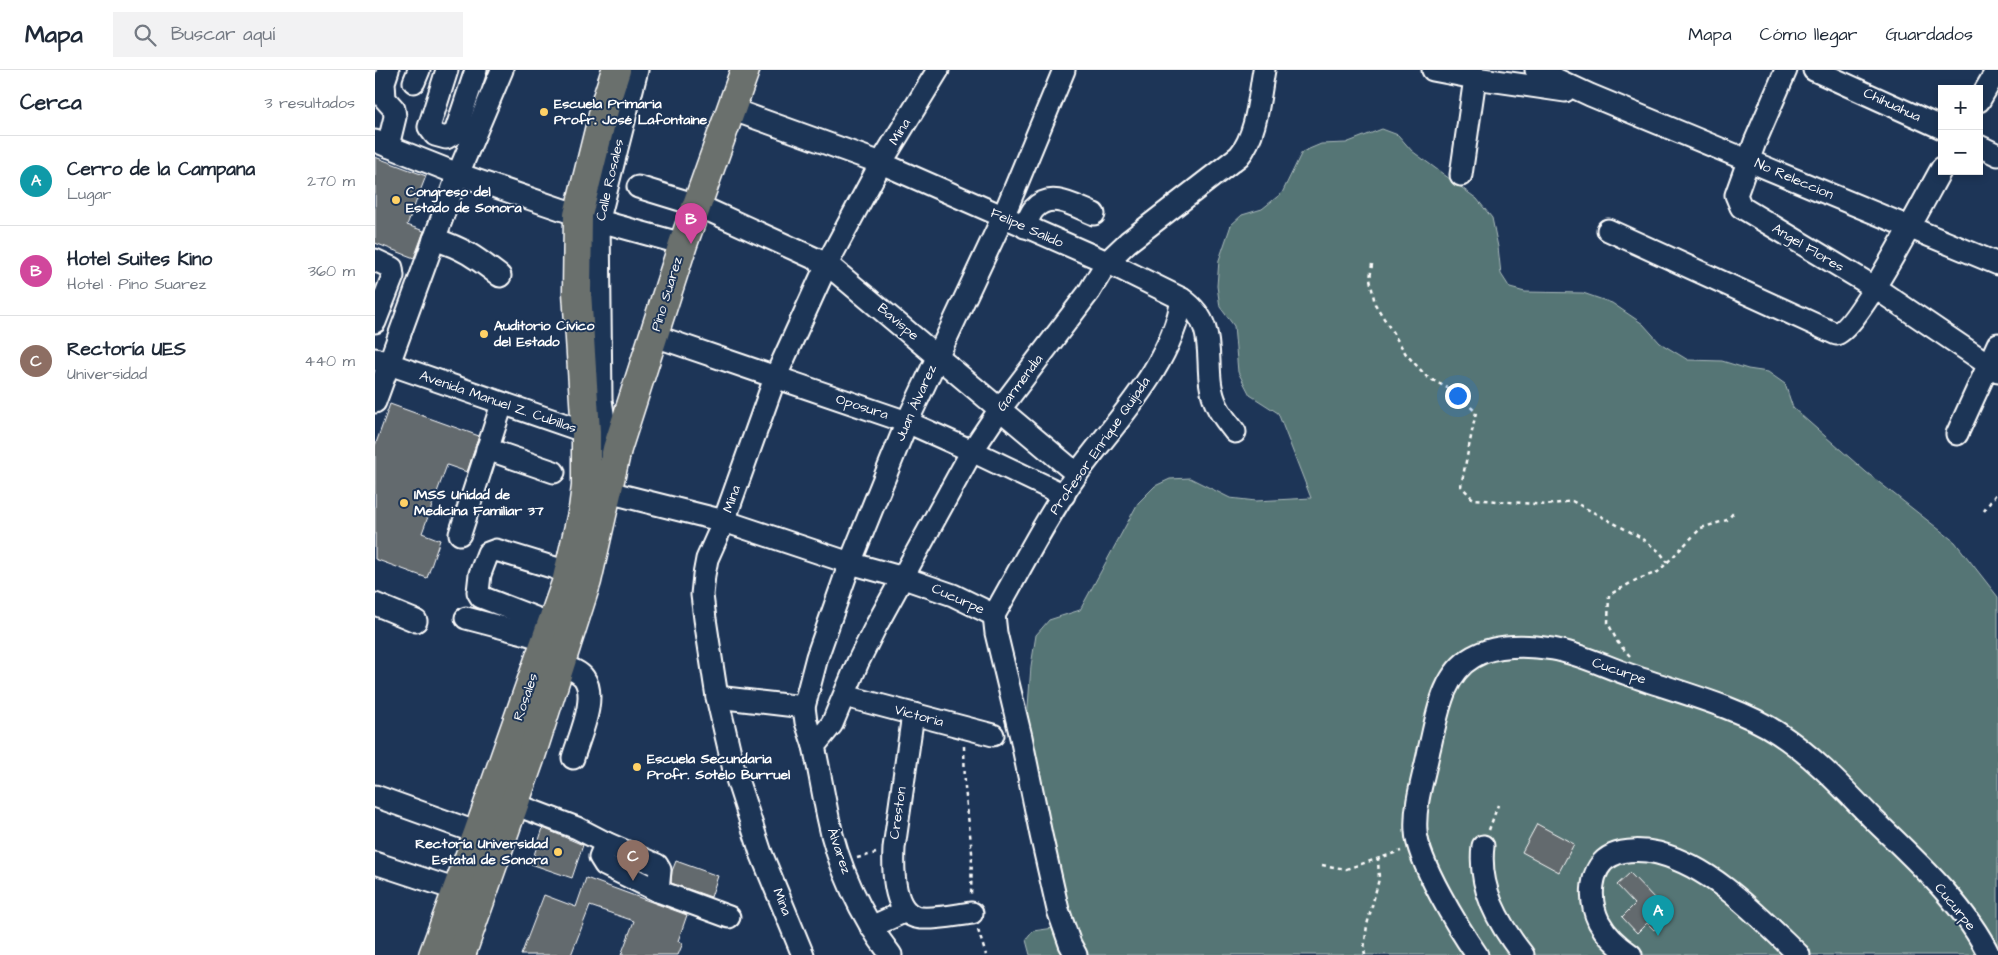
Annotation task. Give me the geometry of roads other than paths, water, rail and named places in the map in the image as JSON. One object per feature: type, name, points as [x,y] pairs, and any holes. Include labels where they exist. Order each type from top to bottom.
[{"type":"main road","name":"Calle Rosales","points":[[605,433],[577,292],[607,98],[616,70]]},
{"type":"main road","name":"Pino Suarez","points":[[602,483],[605,433],[655,336],[683,244],[745,70]]},
{"type":"main road","name":"Rosales","points":[[461,955],[514,804],[587,581],[602,483],[605,433]]},
{"type":"main road","name":"Rosales","points":[[433,955],[478,834],[548,632],[568,572],[583,509],[602,483]]},
{"type":"street","points":[[388,70],[384,82],[385,99],[394,109],[395,117],[382,143],[457,174],[589,217],[683,244]]},
{"type":"street","points":[[447,70],[429,127],[435,135],[447,138],[455,133],[476,70]]},
{"type":"street","points":[[375,402],[382,362],[434,239],[457,174],[502,70]]},
{"type":"street","name":"Calle Rosales","points":[[589,217],[637,70]]},
{"type":"street","name":"Mina","points":[[803,955],[761,853],[734,770],[717,697],[702,595],[707,559],[724,521],[775,378],[827,264],[881,163],[938,70]]},
{"type":"street","name":"Juan Álvarez","points":[[817,742],[806,722],[804,707],[817,656],[850,563],[907,422],[1003,217],[1064,70]]},
{"type":"street","name":"Garmendia","points":[[817,742],[832,724],[865,647],[973,450],[1000,409],[1089,292],[1107,262],[1128,242],[1239,156],[1245,149],[1253,130],[1265,70]]},
{"type":"street","points":[[1433,70],[1590,95]]},
{"type":"street","points":[[1536,70],[1590,95]]},
{"type":"street","name":"Angel Flores","points":[[1786,70],[1748,160],[1736,195],[1741,207],[1874,287],[1993,368]]},
{"type":"street","name":"Chihuahua","points":[[1814,70],[1938,126]]},
{"type":"street","points":[[1983,94],[1997,70]]},
{"type":"street","points":[[1461,176],[1475,78]]},
{"type":"street","name":"No Releccion","points":[[1590,95],[1998,264]]},
{"type":"street","name":"Felipe Salido","points":[[731,109],[881,163],[1107,262],[1182,299],[1193,307],[1201,317],[1205,329],[1212,389],[1217,406],[1235,432]]},
{"type":"street","points":[[425,161],[435,135]]},
{"type":"street","points":[[1983,148],[1998,155]]},
{"type":"street","points":[[1608,230],[1836,334],[1841,333],[1849,324],[1874,287],[1910,228],[1938,175]]},
{"type":"street","name":"Bavispe","points":[[638,187],[697,205],[827,264],[1077,474]]},
{"type":"street","points":[[1025,227],[1034,209],[1046,200],[1055,199],[1094,214]]},
{"type":"street","points":[[434,239],[459,246],[500,276]]},
{"type":"street","points":[[375,260],[392,268],[393,276],[375,322]]},
{"type":"street","name":"Profesor Enrique Quijada","points":[[994,615],[1064,494],[1156,365],[1175,330],[1182,299]]},
{"type":"street","name":"Oposura","points":[[655,336],[907,422],[973,450],[1064,494]]},
{"type":"street","points":[[1957,434],[1993,368],[1998,344]]},
{"type":"street","name":"Avenida Manuel Z. Cubillas","points":[[382,362],[502,404],[605,433]]},
{"type":"street","points":[[460,534],[502,404]]},
{"type":"street","points":[[487,449],[554,472]]},
{"type":"street","name":"Cucurpe","points":[[602,483],[850,563],[904,578],[953,595],[994,615],[996,633],[1021,737],[1052,884],[1067,935],[1076,955]]},
{"type":"street","points":[[548,632],[481,597],[478,592],[480,574],[488,553],[496,550],[568,572]]},
{"type":"street","points":[[375,604],[416,621]]},
{"type":"street","points":[[466,618],[527,634],[548,632]]},
{"type":"street","name":"Cucurpe","points":[[1477,955],[1421,855],[1415,832],[1417,807],[1440,706],[1447,686],[1458,669],[1472,657],[1488,650],[1510,647],[1555,649],[1754,720],[1777,732],[1820,766],[1914,859],[1961,911],[1989,955]]},
{"type":"street","points":[[560,665],[579,673],[584,678],[588,693],[588,711],[573,758]]},
{"type":"street","name":"Victoria","points":[[845,696],[993,735]]},
{"type":"street","points":[[717,697],[804,707]]},
{"type":"street","name":"Creston","points":[[906,911],[896,888],[894,848],[913,714]]},
{"type":"street","name":"Álvarez","points":[[817,742],[828,817],[851,888],[871,927],[891,955]]},
{"type":"street","points":[[375,796],[478,834]]},
{"type":"street","points":[[514,804],[577,828],[605,843],[600,857],[602,862],[658,891],[729,917]]},
{"type":"street","points":[[1483,846],[1481,863],[1489,899],[1510,938],[1523,955]]},
{"type":"street","points":[[1631,955],[1609,936],[1600,923],[1594,910],[1592,883],[1602,863],[1613,855],[1631,851],[1657,853],[1701,871],[1743,903],[1799,955]]},
{"type":"street","points":[[375,863],[457,890]]},
{"type":"street","points":[[871,927],[906,911],[920,918],[972,913]]},
{"type":"place","name":"Escuela Primaria Profr. José Lafontaine","points":[[544,112]]},
{"type":"place","name":"Congreso del Estado de Sonora","points":[[396,200]]},
{"type":"place","name":"Hotel Suites Kino","points":[[691,244]]},
{"type":"place","name":"Auditorio Cívico del Estado","points":[[484,334]]},
{"type":"place","name":"IMSS Unidad de Medicina Familiar 37","points":[[404,503]]},
{"type":"place","name":"Escuela Secundaria Profr. Sotelo Burruel","points":[[637,767]]},
{"type":"place","name":"Rectoría Universidad Estatal de Sonora","points":[[558,852]]},
{"type":"place","name":"Rectoría UES","points":[[633,881]]},
{"type":"place","name":"Cerro de la Campana","points":[[1658,936]]}]
